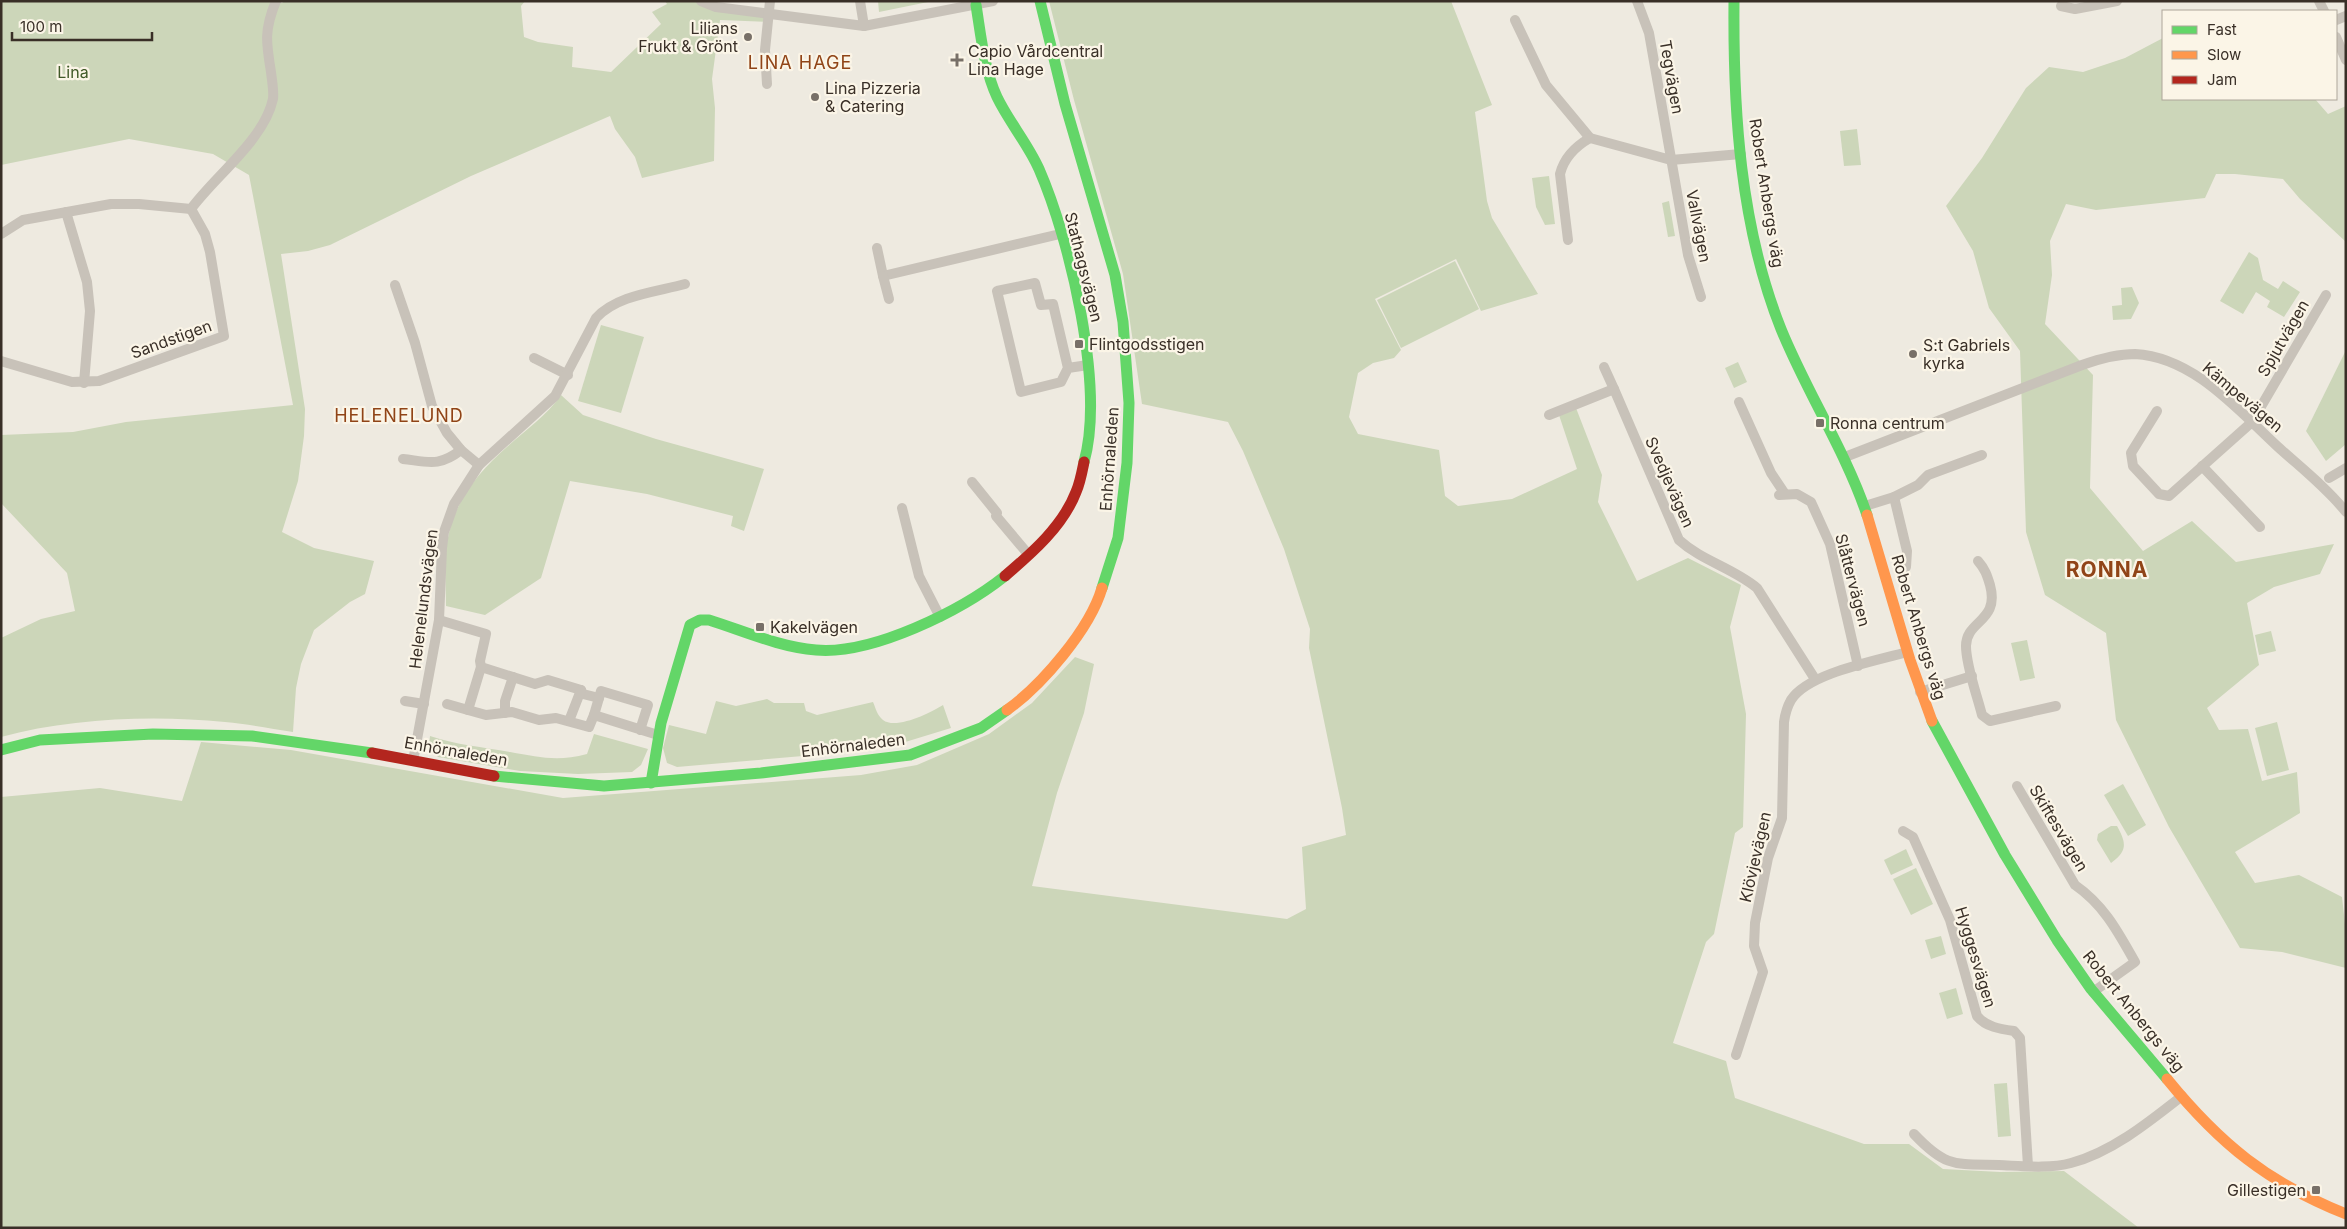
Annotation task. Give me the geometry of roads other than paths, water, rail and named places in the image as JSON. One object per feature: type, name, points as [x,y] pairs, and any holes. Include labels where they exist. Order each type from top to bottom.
[{"type":"street","points":[[1,234],[23,220],[110,204],[139,204],[191,209],[204,191],[258,134],[269,113],[274,96],[266,42],[267,21],[276,1]]},
{"type":"street","points":[[701,1],[716,7],[769,12],[864,26],[993,1]]},
{"type":"street","points":[[767,84],[765,50],[770,1]]},
{"type":"street","points":[[860,1],[864,26]]},
{"type":"street","name":"Enhörnaleden","points":[[1,750],[40,740],[201,734],[252,736],[413,761],[485,775],[544,782],[604,786],[650,783],[910,755],[982,728],[1026,696],[1055,665],[1066,652],[1098,599],[1118,538],[1127,463],[1130,403],[1123,322],[1115,274],[1065,104],[1040,1]]},
{"type":"street","name":"Tegvägen","points":[[1637,1],[1649,33],[1671,160]]},
{"type":"street","name":"Robert Anbergs väg","points":[[1734,1],[1735,78],[1741,154],[1754,234],[1772,303],[1799,368],[1845,457],[1865,506],[1920,692],[1949,756],[2014,872],[2093,992],[2134,1036],[2182,1096],[2220,1138],[2250,1163],[2271,1178],[2304,1196],[2346,1214]]},
{"type":"street","points":[[2061,6],[2075,9],[2118,1]]},
{"type":"street","name":"Stathagsvägen","points":[[658,735],[690,625],[700,620],[717,623],[809,649],[830,652],[883,639],[940,617],[987,590],[1028,554],[1062,518],[1080,482],[1086,453],[1089,419],[1088,365],[1083,324],[1060,234],[1043,178],[1029,147],[997,97],[991,81],[976,5]]},
{"type":"street","points":[[1516,20],[1546,85],[1590,138],[1671,160],[1741,154]]},
{"type":"street","points":[[2337,40],[2346,60]]},
{"type":"street","points":[[1568,240],[1560,174],[1568,157],[1590,138]]},
{"type":"street","name":"Vallvägen","points":[[1671,160],[1688,255],[1701,297]]},
{"type":"street","name":"Sandstigen","points":[[1,360],[72,382],[84,383],[113,376],[224,336],[210,252],[202,227],[191,209]]},
{"type":"street","points":[[66,212],[88,282],[90,310],[84,383]]},
{"type":"street","points":[[883,276],[1060,234]]},
{"type":"street","points":[[877,248],[889,298]]},
{"type":"street","points":[[1034,283],[1041,305],[1053,304],[1068,368],[1061,382],[1021,392],[997,291],[1034,283]]},
{"type":"street","points":[[395,284],[415,343],[432,406],[447,433],[461,450],[480,465]]},
{"type":"street","name":"Helenelundsvägen","points":[[413,761],[439,620],[444,532],[454,504],[480,465],[550,402],[568,375],[596,318],[604,310],[616,302],[685,284]]},
{"type":"street","name":"Spjutvägen","points":[[2157,411],[2131,453],[2133,466],[2159,494],[2169,496],[2252,422],[2326,295]]},
{"type":"street","name":"Kämpevägen","points":[[1845,457],[2082,365],[2098,360],[2136,354],[2165,361],[2188,370],[2210,384],[2319,484],[2346,512]]},
{"type":"street","points":[[534,358],[568,375]]},
{"type":"street","points":[[1068,368],[1088,365]]},
{"type":"street","name":"Svedjevägen","points":[[1604,367],[1680,540],[1692,552],[1745,578],[1757,588],[1815,679]]},
{"type":"street","points":[[1549,415],[1614,389]]},
{"type":"street","name":"Slåttervägen","points":[[1739,402],[1782,494],[1797,494],[1811,502],[1830,544],[1858,666]]},
{"type":"street","points":[[403,458],[437,464],[449,459],[461,450]]},
{"type":"street","points":[[1865,506],[1894,497],[1918,485],[1928,475],[1982,455]]},
{"type":"street","points":[[2202,466],[2260,527]]},
{"type":"street","points":[[2329,478],[2346,468]]},
{"type":"street","points":[[972,482],[997,513],[996,516],[1028,554]]},
{"type":"street","points":[[1894,497],[1907,551],[1906,567]]},
{"type":"street","points":[[902,508],[920,576],[940,617]]},
{"type":"street","points":[[1978,561],[1986,571],[1993,598],[1989,612],[1972,629],[1965,645],[1982,714],[1990,721],[2056,706]]},
{"type":"street","points":[[439,620],[486,634],[480,661],[481,668],[468,710]]},
{"type":"street","name":"Klövjevägen","points":[[1736,1054],[1763,972],[1754,946],[1755,923],[1768,858],[1782,818],[1784,722],[1791,700],[1815,679],[1907,652]]},
{"type":"street","points":[[481,668],[535,684],[548,680],[581,690],[584,694],[599,698]]},
{"type":"street","points":[[1920,692],[1972,676]]},
{"type":"street","points":[[505,713],[505,701],[513,677]]},
{"type":"street","points":[[569,721],[581,690]]},
{"type":"street","points":[[447,704],[486,715],[505,713],[539,720],[556,718],[589,727],[601,691],[648,705],[640,730]]},
{"type":"street","points":[[405,702],[424,704]]},
{"type":"street","points":[[594,715],[658,735],[654,748],[650,783]]},
{"type":"street","name":"Skiftesvägen","points":[[2016,786],[2075,884],[2089,894],[2110,917],[2135,962],[2093,992]]},
{"type":"street","name":"Hyggesvägen","points":[[1903,832],[1913,837],[1943,903],[1977,1016],[1985,1024],[2001,1030],[2014,1031],[2020,1038],[2028,1166]]},
{"type":"street","points":[[1914,1134],[1931,1152],[1954,1164],[2028,1166],[2070,1164],[2090,1156],[2139,1128],[2182,1096]]},
{"type":"place","name":"Lilians Frukt & Grönt","points":[[748,37]]},
{"type":"place","name":"Capio Vårdcentral Lina Hage","points":[[957,60]]},
{"type":"place","name":"Lina Pizzeria & Catering","points":[[815,97]]},
{"type":"place","name":"Flintgodsstigen","points":[[1079,344]]},
{"type":"place","name":"S:t Gabriels kyrka","points":[[1913,354]]},
{"type":"place","name":"Ronna centrum","points":[[1820,423]]},
{"type":"place","name":"Kakelvägen","points":[[760,627]]},
{"type":"place","name":"Gillestigen","points":[[2316,1190]]},
{"type":"district","name":"LINA HAGE","points":[[800,63]]},
{"type":"district","name":"HELENELUND","points":[[399,416]]},
{"type":"district","name":"RONNA","points":[[2107,570]]},
{"type":"park label","name":"Lina","points":[[73,72]]}]
